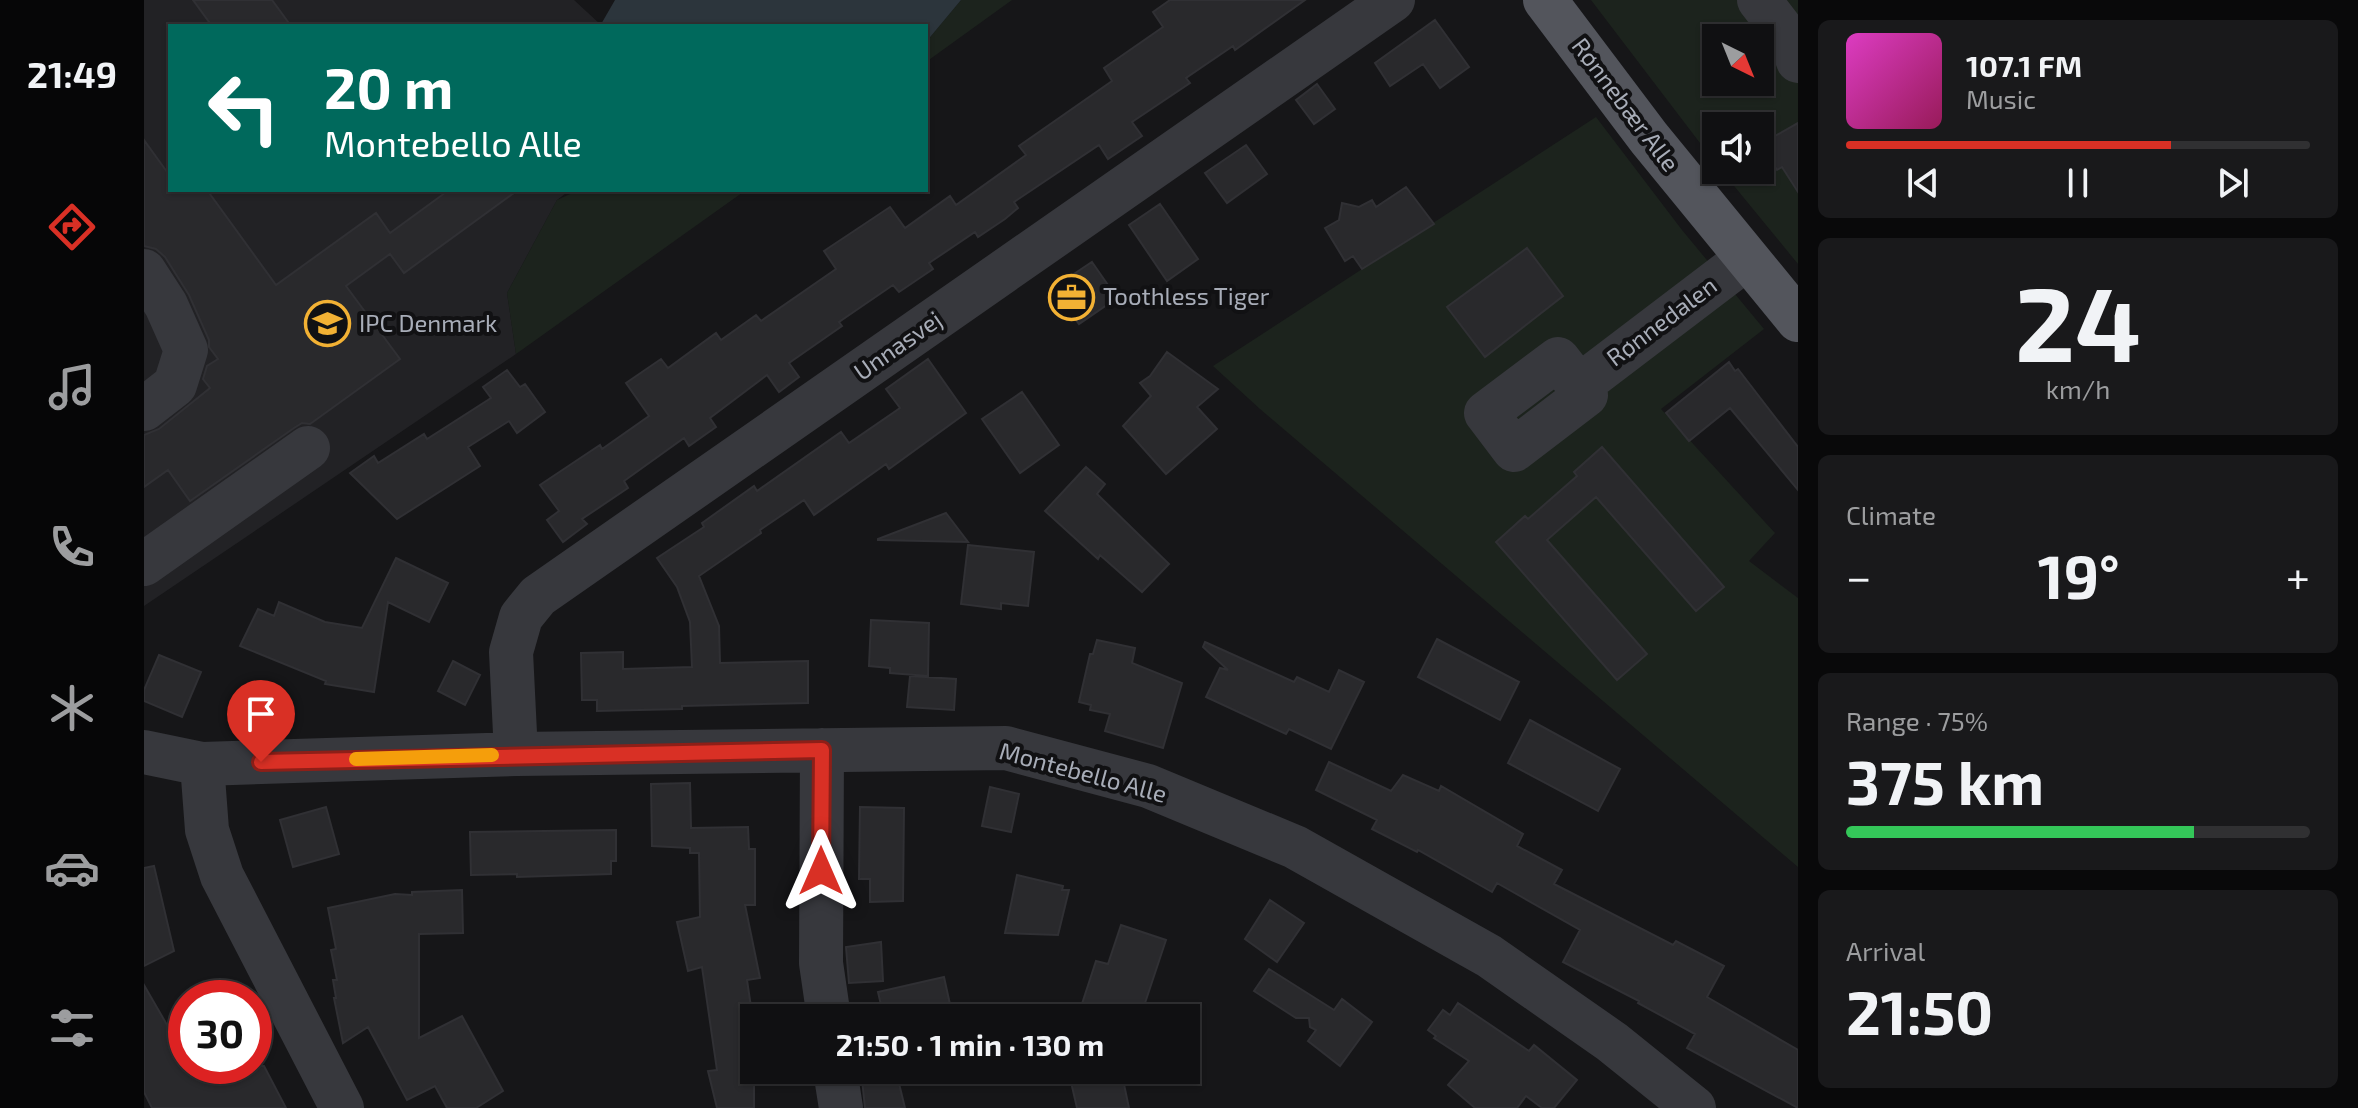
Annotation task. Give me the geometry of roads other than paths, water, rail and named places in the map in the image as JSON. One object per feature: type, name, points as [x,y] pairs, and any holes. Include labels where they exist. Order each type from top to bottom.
[{"type":"main road","name":"Rønnebær Alle","points":[[1545,0],[1649,138],[1798,320]]},
{"type":"street","name":"Unnasvej","points":[[516,754],[511,652],[521,617],[538,596],[1393,0]]},
{"type":"street","points":[[1759,0],[1790,40],[1798,61]]},
{"type":"street","name":"Rønnedalen","points":[[1579,386],[1746,259]]},
{"type":"street","points":[[144,271],[166,305],[186,350],[175,385],[144,409]]},
{"type":"street","points":[[144,564],[308,448]]},
{"type":"street","name":"Montebello Alle","points":[[144,752],[202,764],[516,754],[1006,748],[1148,786],[1295,847],[1489,956],[1612,1042],[1694,1108]]},
{"type":"street","points":[[822,750],[821,963],[827,1004]]},
{"type":"street","points":[[202,764],[207,830],[222,876],[342,1108]]},
{"type":"street","points":[[837,1084],[841,1108]]},
{"type":"place","name":"Toothless Tiger","points":[[1072,297]]},
{"type":"place","name":"IPC Denmark","points":[[328,324]]}]
